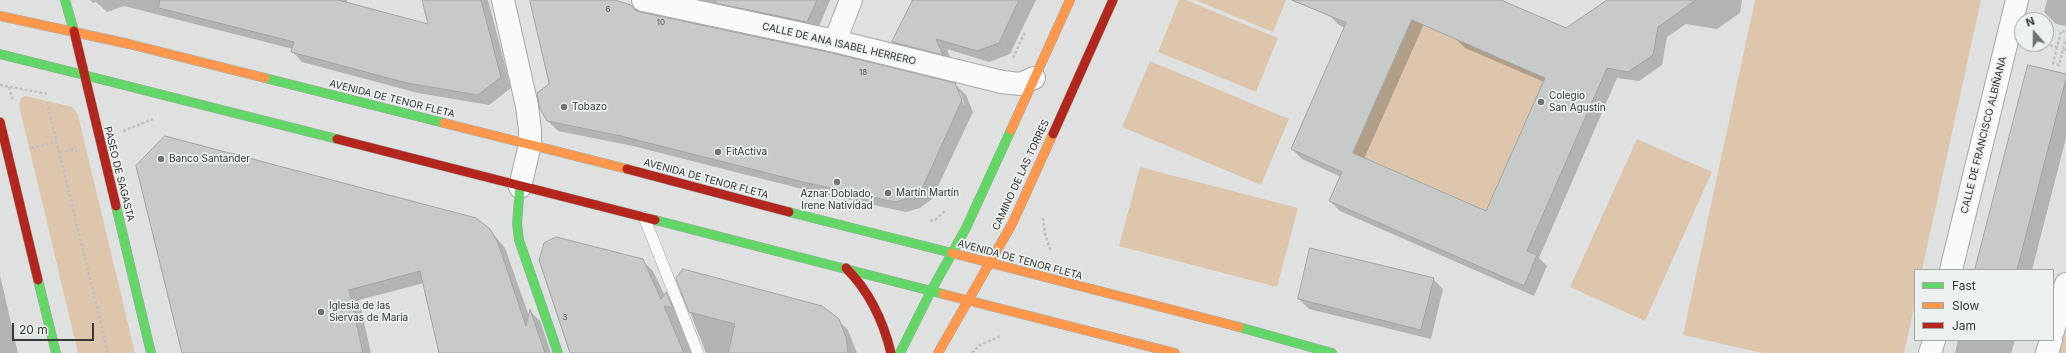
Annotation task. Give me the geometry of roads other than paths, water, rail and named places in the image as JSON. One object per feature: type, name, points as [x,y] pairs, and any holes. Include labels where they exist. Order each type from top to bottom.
[{"type":"main road","name":"PASEO DE SAGASTA","points":[[65,0],[74,31],[152,353]]},
{"type":"main road","points":[[900,353],[930,291],[966,228],[1070,0]]},
{"type":"main road","name":"CAMINO DE LAS TORRES","points":[[938,353],[1012,224],[1113,0]]},
{"type":"main road","name":"AVENIDA DE TENOR FLETA","points":[[0,16],[74,31],[530,144],[887,238],[952,253],[1179,311],[1332,353]]},
{"type":"main road","points":[[0,54],[231,110],[520,187],[846,268],[930,291],[1175,353]]},
{"type":"main road","points":[[0,122],[56,353]]},
{"type":"main road","points":[[520,187],[517,223],[519,240],[558,353]]},
{"type":"main road","points":[[846,268],[858,279],[875,305],[885,329],[890,353]]},
{"type":"street","points":[[503,0],[527,106],[530,144],[520,187]]},
{"type":"street","name":"CALLE DE ANA ISABEL HERRERO","points":[[643,0],[835,41],[1002,82],[1020,84],[1034,78]]},
{"type":"street","points":[[835,41],[851,0]]},
{"type":"street","name":"CALLE DE FRANCISCO ALBIÑANA","points":[[1951,269],[2017,0]]},
{"type":"street","points":[[2054,327],[2066,284]]},
{"type":"street","points":[[1930,353],[1934,341]]},
{"type":"street","points":[[2047,353],[2051,341]]},
{"type":"lane","points":[[644,217],[698,353]]},
{"type":"place","name":"Colegio San Agustín","points":[[1541,102]]},
{"type":"place","name":"Tobazo","points":[[564,107]]},
{"type":"place","name":"FitActiva","points":[[718,152]]},
{"type":"place","name":"Banco Santander","points":[[161,159]]},
{"type":"place","name":"Aznar Doblado, Irene Natividad","points":[[837,182]]},
{"type":"place","name":"Martín Martín","points":[[888,193]]},
{"type":"place","name":"Iglesia de las Siervas de María","points":[[321,312]]}]
